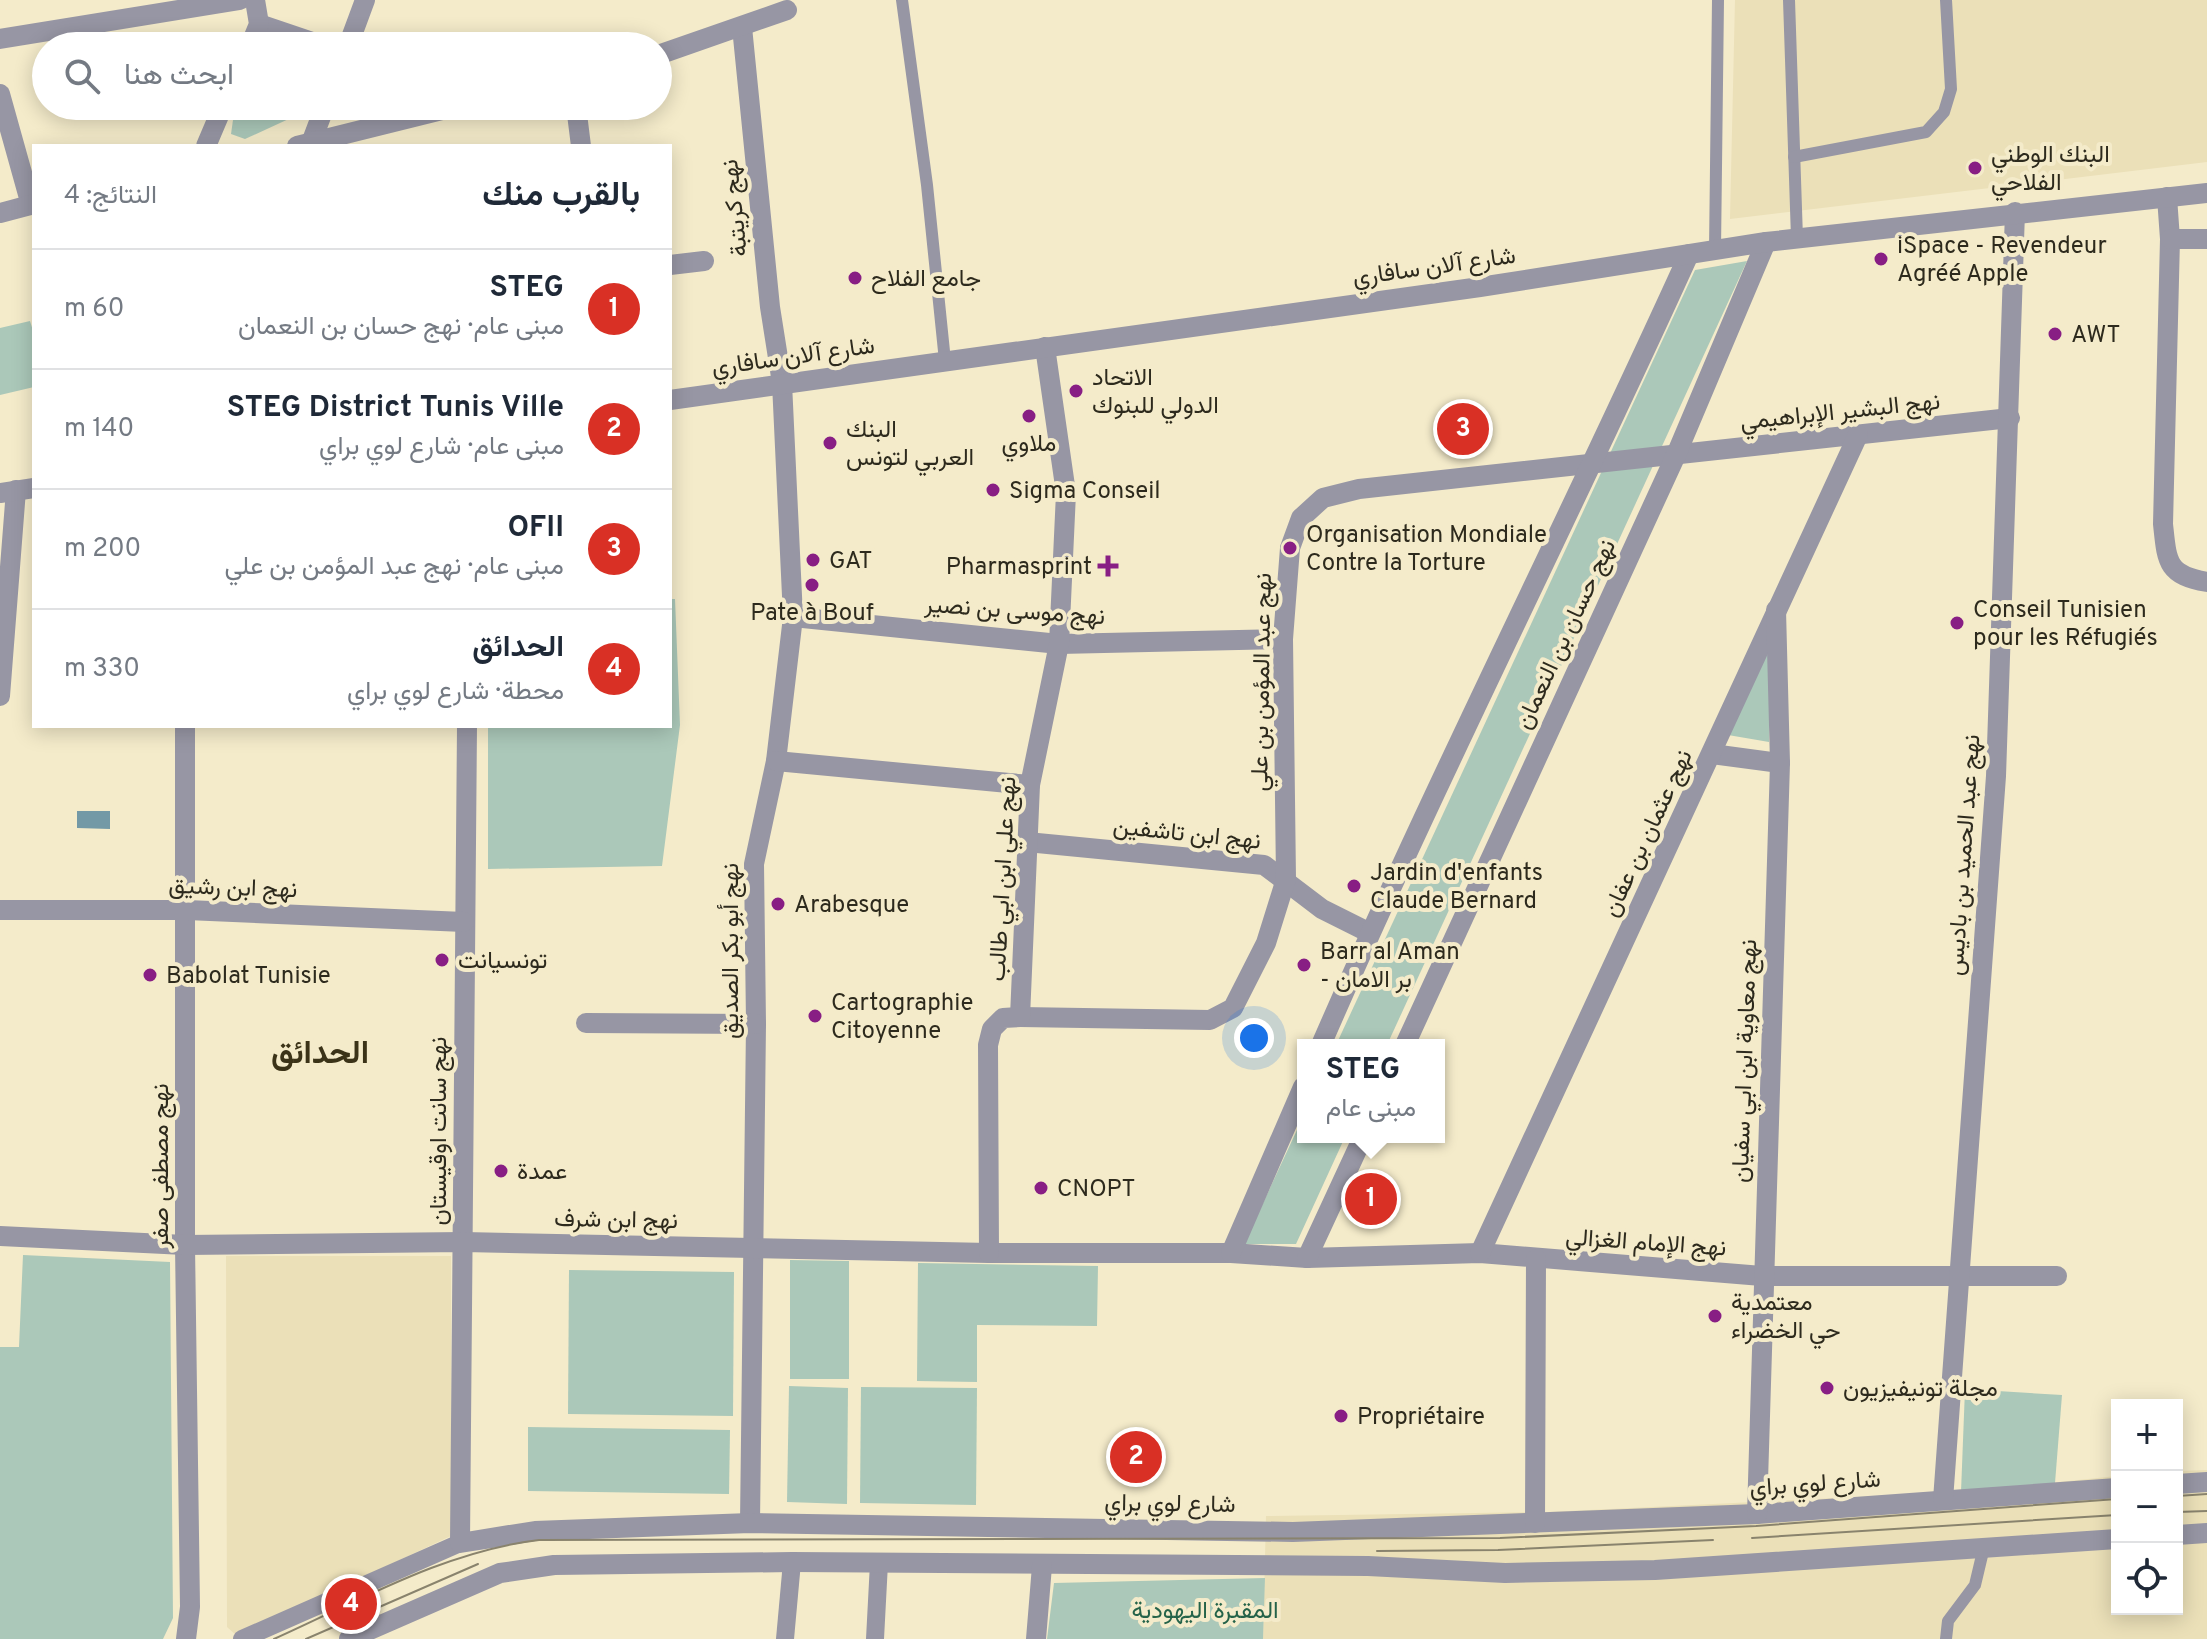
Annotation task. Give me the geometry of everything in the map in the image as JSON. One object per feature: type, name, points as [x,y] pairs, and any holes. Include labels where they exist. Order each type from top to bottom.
[{"type":"street","points":[[43,32],[240,0]]},
{"type":"street","points":[[255,0],[259,24],[256,32]]},
{"type":"street","points":[[353,32],[365,0]]},
{"type":"street","points":[[672,50],[787,10]]},
{"type":"street","points":[[259,24],[283,32]]},
{"type":"street","name":"نهج كريتبة","points":[[742,27],[770,307],[782,383]]},
{"type":"street","points":[[0,39],[32,34]]},
{"type":"street","points":[[0,94],[32,204],[0,213]]},
{"type":"street","points":[[207,144],[217,120]]},
{"type":"street","points":[[305,144],[317,120]]},
{"type":"street","points":[[308,144],[403,120]]},
{"type":"street","points":[[578,120],[581,144]]},
{"type":"street","name":"شارع آلان سافاري","points":[[672,400],[1766,242],[2207,193]]},
{"type":"street","points":[[2167,197],[2170,239],[2165,546],[2173,568],[2184,578],[2207,582]]},
{"type":"street","name":"نهج عبد الحميد بن باديس","points":[[1943,1500],[1996,776],[2015,212]]},
{"type":"street","points":[[2170,239],[2207,239]]},
{"type":"street","name":"نهج حسان بن النعمان","points":[[1408,1039],[1676,455],[1766,242]]},
{"type":"street","name":"نهج حسان بن النعمان","points":[[1324,1039],[1370,933],[1594,463],[1689,254]]},
{"type":"street","points":[[672,265],[704,261]]},
{"type":"street","name":"نهج علي ابن ابي طالب","points":[[989,1253],[988,1045],[992,1029],[1003,1018],[1020,1017],[1030,785],[1059,644],[1066,493],[1045,347]]},
{"type":"street","name":"نهج أبو بكر الصديق","points":[[750,1523],[756,1024],[754,864],[776,761],[793,617],[782,383]]},
{"type":"street","name":"نهج البشير الإبراهيمي","points":[[1676,455],[2010,418]]},
{"type":"street","name":"نهج عثمان بن عفان","points":[[1480,1253],[1858,435]]},
{"type":"street","name":"نهج عبد المؤمن بن علي","points":[[1020,1017],[1210,1020],[1233,1008],[1266,943],[1286,879],[1283,639],[1290,548],[1301,518],[1323,498],[1359,489],[1676,455]]},
{"type":"street","points":[[0,696],[17,490]]},
{"type":"street","name":"نهج معاوية ابن ابي سفيان","points":[[1757,1514],[1780,763],[1776,610]]},
{"type":"street","name":"نهج موسى بن نصير","points":[[793,617],[1059,644],[1283,639]]},
{"type":"street","name":"نهج مصطفى صفر","points":[[185,728],[185,1245],[190,1607],[186,1639]]},
{"type":"street","name":"نهج سانت اوقيستان","points":[[459,1540],[467,728]]},
{"type":"street","points":[[1712,754],[1780,763]]},
{"type":"street","points":[[776,761],[1030,785]]},
{"type":"street","name":"نهج ابن تاشفين","points":[[1027,842],[1264,865],[1322,909],[1370,933]]},
{"type":"street","name":"نهج ابن رشيق","points":[[0,910],[187,910],[464,922]]},
{"type":"street","points":[[586,1023],[756,1024]]},
{"type":"street","points":[[1231,1253],[1297,1101]]},
{"type":"street","points":[[1307,1258],[1360,1143]]},
{"type":"street","name":"نهج ابن شرف","points":[[0,1236],[185,1245],[464,1242],[989,1253],[1231,1253]]},
{"type":"street","name":"نهج الإمام الغزالي","points":[[1231,1253],[1307,1258],[1480,1253],[1762,1276],[2057,1276]]},
{"type":"street","points":[[1535,1523],[1536,1259]]},
{"type":"street","points":[[2183,1484],[2207,1482]]},
{"type":"street","name":"شارع لوي براي","points":[[242,1639],[459,1540],[535,1531],[750,1523],[1293,1532],[1757,1514],[2111,1488]]},
{"type":"street","points":[[2183,1535],[2207,1533]]},
{"type":"street","points":[[349,1639],[479,1581],[522,1569],[792,1562],[1368,1566],[1520,1573],[1655,1570],[2111,1539]]},
{"type":"street","points":[[785,1639],[792,1562]]},
{"type":"street","points":[[875,1639],[879,1563]]},
{"type":"street","points":[[1036,1639],[1042,1566]]},
{"type":"lane","points":[[902,0],[927,185],[945,361]]},
{"type":"lane","points":[[1715,250],[1718,0]]},
{"type":"lane","points":[[1789,0],[1797,238]]},
{"type":"lane","points":[[1794,157],[1926,132],[1944,112],[1951,89],[1946,0]]},
{"type":"lane","points":[[1946,1639],[1948,1621],[1975,1585],[1984,1547]]},
{"type":"shaded area","points":[[1735,0],[2207,0],[2207,162],[1730,219]]},
{"type":"shaded area","points":[[226,1256],[451,1256],[451,1536],[237,1636],[227,1627]]},
{"type":"shaded area","points":[[2207,1470],[2207,1639],[1263,1639],[1266,1516],[1548,1512],[1961,1492],[2111,1477],[2111,1615],[2183,1615],[2183,1471]]},
{"type":"green space","points":[[233,120],[286,120],[245,139],[231,134]]},
{"type":"green space","points":[[1747,261],[1390,1039],[1339,1039],[1695,270]]},
{"type":"green space","points":[[30,321],[32,387],[0,395],[0,328]]},
{"type":"green space","points":[[672,599],[675,599],[680,725],[662,866],[488,869],[488,728],[672,728]]},
{"type":"green space","points":[[1771,636],[1769,742],[1728,735]]},
{"type":"green space","points":[[1297,1130],[1297,1143],[1342,1143],[1296,1244],[1244,1244]]},
{"type":"green space","points":[[23,1255],[170,1262],[173,1618],[163,1639],[0,1639],[0,1347],[19,1347]]},
{"type":"green space","points":[[790,1260],[849,1261],[849,1379],[790,1379]]},
{"type":"green space","points":[[918,1263],[1098,1266],[1097,1326],[977,1325],[977,1382],[917,1381]]},
{"type":"green space","points":[[569,1270],[734,1272],[733,1416],[568,1414]]},
{"type":"green space","points":[[789,1386],[848,1388],[847,1504],[787,1502]]},
{"type":"green space","points":[[861,1387],[977,1388],[976,1505],[860,1503]]},
{"type":"green space","points":[[1965,1389],[2062,1395],[2055,1483],[1961,1492]]},
{"type":"green space","points":[[528,1427],[730,1430],[729,1494],[528,1491]]},
{"type":"green space","name":"المقبرة اليهودية","points":[[1265,1578],[1263,1639],[1047,1639],[1054,1583]]},
{"type":"water","points":[[77,811],[110,811],[110,829],[77,828]]},
{"type":"tram line","points":[[2183,1496],[2207,1494]]},
{"type":"tram line","points":[[274,1639],[436,1566],[504,1546],[539,1540],[1500,1538],[1756,1526],[2111,1499]]},
{"type":"tram line","points":[[2183,1512],[2207,1511]]},
{"type":"tram line","points":[[1752,1538],[2111,1515]]},
{"type":"tram line","points":[[1377,1551],[1498,1550],[1713,1540]]},
{"type":"tram line","points":[[306,1639],[478,1564]]},
{"type":"place","name":"البنك الوطني الفلاحي","points":[[1975,168]]},
{"type":"place","name":"iSpace - Revendeur Agréé Apple","points":[[1881,259]]},
{"type":"place","name":"جامع الفلاح","points":[[855,278]]},
{"type":"place","name":"AWT","points":[[2055,334]]},
{"type":"place","name":"الاتحاد الدولي للبنوك","points":[[1076,391]]},
{"type":"place","name":"ملاوي","points":[[1029,416]]},
{"type":"place","name":"OFII","points":[[1463,429]]},
{"type":"place","name":"البنك العربي لتونس","points":[[830,443]]},
{"type":"place","name":"Sigma Conseil","points":[[993,490]]},
{"type":"place","name":"Organisation Mondiale Contre la Torture","points":[[1290,548]]},
{"type":"place","name":"GAT","points":[[813,560]]},
{"type":"place","name":"Pharmasprint","points":[[1108,566]]},
{"type":"place","name":"Pate à Bouf","points":[[812,585]]},
{"type":"place","name":"Conseil Tunisien pour les Réfugiés","points":[[1957,623]]},
{"type":"place","name":"Jardin d'enfants Claude Bernard","points":[[1354,886]]},
{"type":"place","name":"Arabesque","points":[[778,904]]},
{"type":"place","name":"تونسيانت","points":[[442,960]]},
{"type":"place","name":"Barr al Aman - بر الامان","points":[[1304,965]]},
{"type":"place","name":"Babolat Tunisie","points":[[150,975]]},
{"type":"place","name":"Cartographie Citoyenne","points":[[815,1016]]},
{"type":"place","name":"عمدة","points":[[501,1171]]},
{"type":"place","name":"CNOPT","points":[[1041,1188]]},
{"type":"place","name":"STEG","points":[[1371,1199]]},
{"type":"place","name":"معتمدية حي الخضراء","points":[[1715,1316]]},
{"type":"place","name":"مجلة تونيفيزيون","points":[[1827,1388]]},
{"type":"place","name":"Propriétaire","points":[[1341,1416]]},
{"type":"place","name":"STEG District Tunis Ville","points":[[1136,1457]]},
{"type":"place","name":"الحدائق","points":[[351,1604]]},
{"type":"district","name":"الحدائق","points":[[320,1052]]}]
